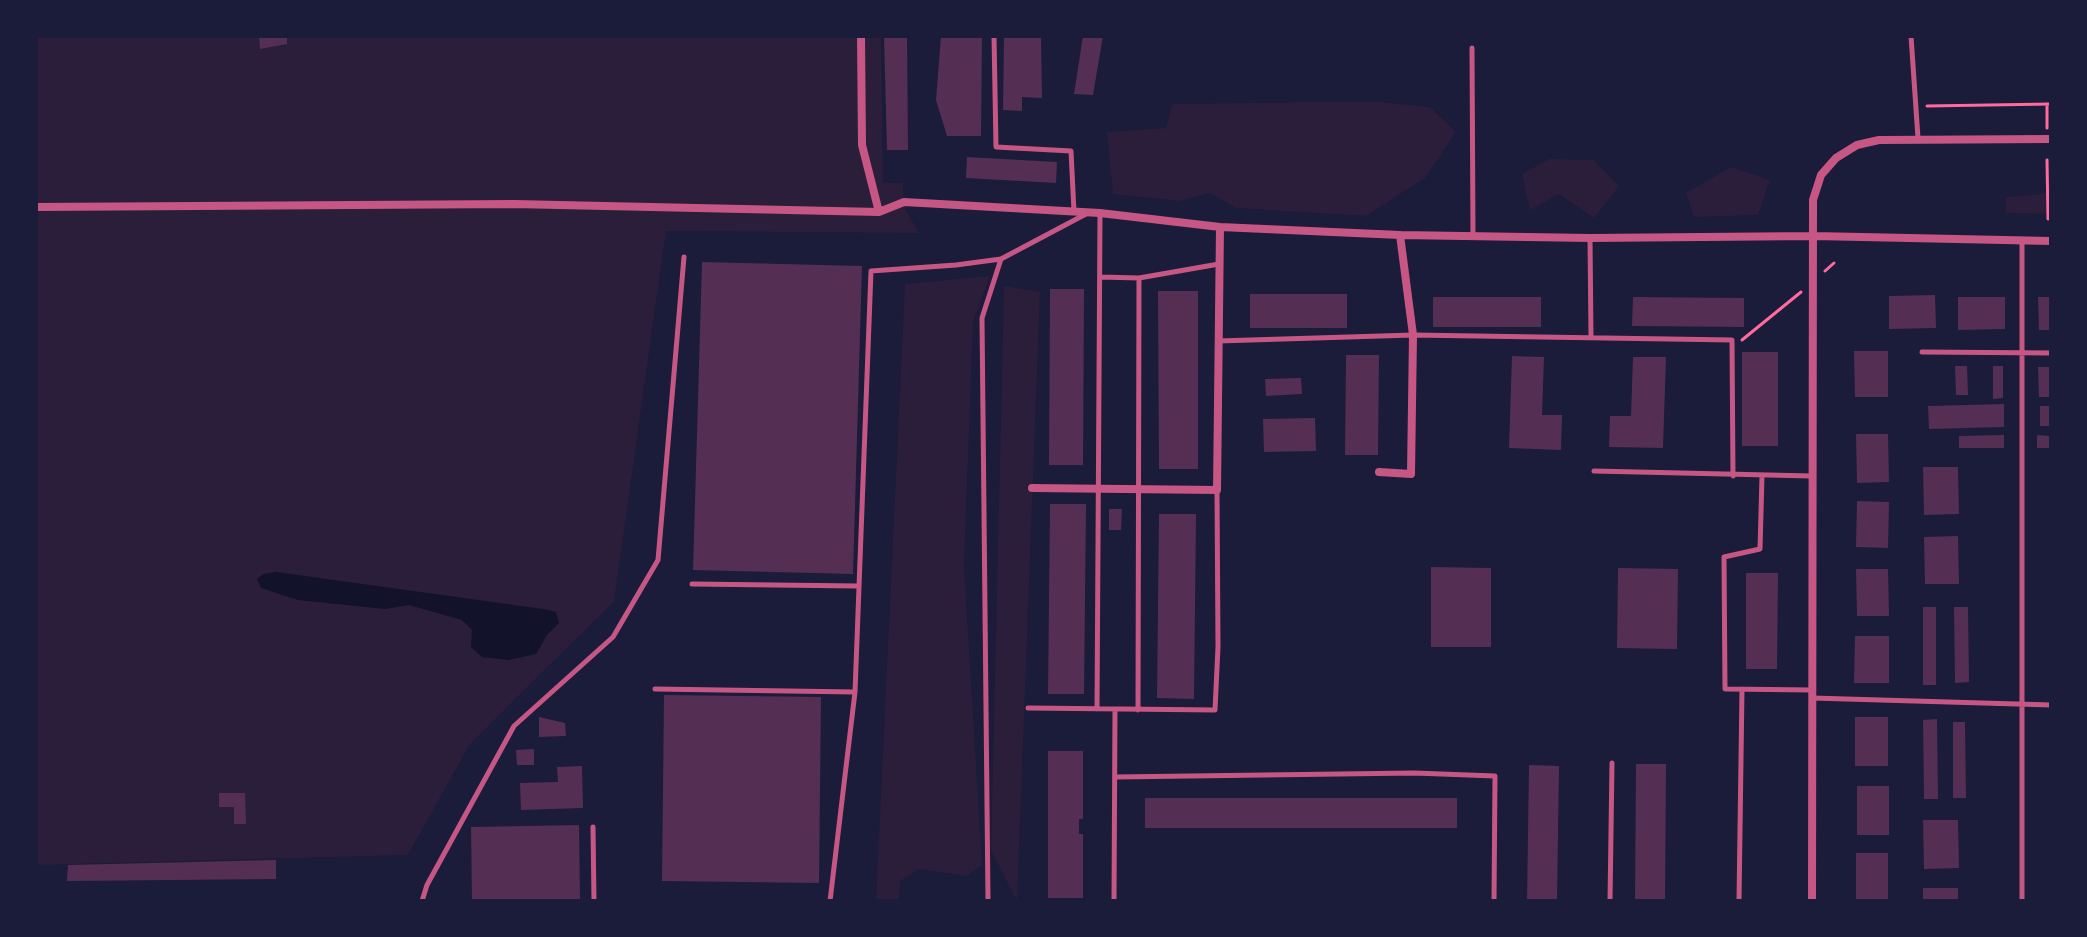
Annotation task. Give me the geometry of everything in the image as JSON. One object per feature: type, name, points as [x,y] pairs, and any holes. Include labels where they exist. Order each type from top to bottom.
[{"type":"street","points":[[861,36],[862,145],[879,212]]},
{"type":"street","points":[[1812,901],[1813,200],[1821,175],[1836,158],[1857,145],[1879,140],[1918,138],[2051,139]]},
{"type":"street","points":[[36,207],[514,204],[879,212],[904,202],[1100,213],[1220,227],[1400,235],[1590,238],[1814,236],[2051,241]]},
{"type":"street","points":[[1032,488],[1217,490],[1220,227]]},
{"type":"street","points":[[1379,472],[1411,474],[1413,335],[1400,235]]},
{"type":"lane","points":[[994,36],[996,147],[1071,151],[1074,213]]},
{"type":"lane","points":[[1911,36],[1918,138]]},
{"type":"lane","points":[[1472,48],[1473,237]]},
{"type":"lane","points":[[830,901],[855,692],[871,271],[1001,259],[1088,213]]},
{"type":"lane","points":[[1097,709],[1100,213]]},
{"type":"lane","points":[[1590,238],[1591,337]]},
{"type":"lane","points":[[2022,241],[2022,901]]},
{"type":"lane","points":[[422,901],[427,885],[514,726],[613,637],[658,560],[684,257]]},
{"type":"lane","points":[[988,901],[982,318],[1001,259]]},
{"type":"lane","points":[[1100,277],[1139,278],[1219,264]]},
{"type":"lane","points":[[1138,710],[1139,278]]},
{"type":"lane","points":[[1218,341],[1413,335],[1732,340],[1733,476]]},
{"type":"lane","points":[[1922,352],[2051,353]]},
{"type":"lane","points":[[1594,471],[1813,476]]},
{"type":"lane","points":[[1762,476],[1760,549],[1724,557],[1725,689],[2051,705]]},
{"type":"lane","points":[[1028,708],[1215,710],[1218,647],[1217,490]]},
{"type":"lane","points":[[692,584],[858,586]]},
{"type":"lane","points":[[655,689],[855,692]]},
{"type":"lane","points":[[1739,901],[1742,689]]},
{"type":"lane","points":[[1114,901],[1115,709]]},
{"type":"lane","points":[[1610,901],[1612,763]]},
{"type":"lane","points":[[1115,777],[1414,773],[1495,776],[1494,901]]},
{"type":"lane","points":[[593,827],[594,901]]},
{"type":"path","points":[[1915,107],[2049,104],[2047,128]]},
{"type":"path","points":[[2047,160],[2048,219]]},
{"type":"path","points":[[1732,340],[1742,340],[1834,263]]},
{"type":"shaded area","points":[[36,36],[881,36],[883,183],[903,183],[904,207],[919,233],[666,231],[614,601],[470,744],[408,855],[36,865]]},
{"type":"shaded area","points":[[1380,102],[1430,107],[1456,132],[1425,178],[1366,216],[1236,208],[1210,193],[1179,201],[1113,194],[1107,132],[1166,128],[1172,104]]},
{"type":"shaded area","points":[[1549,159],[1594,160],[1619,186],[1594,218],[1559,194],[1530,210],[1522,174]]},
{"type":"shaded area","points":[[1731,167],[1770,180],[1758,215],[1694,217],[1686,193]]},
{"type":"shaded area","points":[[2051,188],[2051,214],[2006,213],[2006,197],[2044,194]]},
{"type":"shaded area","points":[[990,276],[973,322],[964,565],[982,865],[966,876],[919,869],[900,881],[899,901],[876,901],[905,284]]},
{"type":"shaded area","points":[[1004,286],[1040,292],[1017,901],[991,850]]},
{"type":"shaded area","points":[[276,572],[543,609],[556,612],[559,623],[547,635],[536,654],[509,660],[482,657],[471,647],[472,630],[462,620],[409,605],[385,609],[298,600],[261,588],[257,579],[263,574]]},
{"type":"building","points":[[259,36],[287,36],[287,44],[260,49]]},
{"type":"building","points":[[884,36],[907,36],[908,150],[887,150]]},
{"type":"building","points":[[941,36],[982,36],[981,136],[947,136],[936,100]]},
{"type":"building","points":[[1004,36],[1041,36],[1042,98],[1022,97],[1022,111],[1003,110]]},
{"type":"building","points":[[1083,36],[1103,36],[1093,95],[1074,94]]},
{"type":"building","points":[[967,157],[1057,162],[1056,183],[966,178]]},
{"type":"building","points":[[702,262],[862,266],[853,574],[693,570]]},
{"type":"building","points":[[1050,289],[1084,289],[1083,465],[1049,465]]},
{"type":"building","points":[[1158,291],[1198,291],[1198,469],[1159,469]]},
{"type":"building","points":[[1250,294],[1347,294],[1347,328],[1250,328]]},
{"type":"building","points":[[1935,295],[1936,328],[1889,329],[1889,296]]},
{"type":"building","points":[[1433,297],[1541,297],[1541,327],[1433,327]]},
{"type":"building","points":[[1633,297],[1744,298],[1744,327],[1632,326]]},
{"type":"building","points":[[1958,297],[2005,297],[2005,329],[1958,330]]},
{"type":"building","points":[[2038,297],[2051,297],[2051,330],[2039,330]]},
{"type":"building","points":[[1854,351],[1888,351],[1888,397],[1855,397]]},
{"type":"building","points":[[1742,352],[1778,352],[1778,446],[1742,446]]},
{"type":"building","points":[[1346,355],[1379,355],[1378,455],[1345,455]]},
{"type":"building","points":[[1512,356],[1544,357],[1542,415],[1562,415],[1561,450],[1509,448]]},
{"type":"building","points":[[1633,357],[1666,357],[1663,448],[1609,447],[1610,416],[1631,416]]},
{"type":"building","points":[[1955,366],[1967,366],[1968,395],[1956,395]]},
{"type":"building","points":[[1993,366],[2003,366],[2003,398],[1993,399]]},
{"type":"building","points":[[2038,367],[2050,367],[2050,397],[2039,397]]},
{"type":"building","points":[[1301,378],[1302,394],[1266,396],[1265,379]]},
{"type":"building","points":[[2004,404],[2004,427],[1929,429],[1928,406]]},
{"type":"building","points":[[2040,406],[2051,406],[2051,426],[2040,426]]},
{"type":"building","points":[[1315,418],[1316,451],[1264,452],[1263,419]]},
{"type":"building","points":[[1856,434],[1888,434],[1889,482],[1857,483]]},
{"type":"building","points":[[2004,435],[2004,448],[1959,448],[1959,436]]},
{"type":"building","points":[[2037,435],[2051,436],[2051,448],[2037,448]]},
{"type":"building","points":[[1923,467],[1958,467],[1959,514],[1924,515]]},
{"type":"building","points":[[1857,501],[1889,502],[1888,548],[1856,547]]},
{"type":"building","points":[[1050,504],[1086,504],[1084,694],[1048,694]]},
{"type":"building","points":[[1109,509],[1122,509],[1121,530],[1109,530]]},
{"type":"building","points":[[1159,514],[1196,514],[1194,699],[1157,698]]},
{"type":"building","points":[[1958,536],[1959,584],[1925,584],[1924,537]]},
{"type":"building","points":[[1431,567],[1491,568],[1491,647],[1431,647]]},
{"type":"building","points":[[1618,568],[1678,569],[1677,649],[1617,648]]},
{"type":"building","points":[[1856,569],[1888,569],[1889,616],[1857,616]]},
{"type":"building","points":[[1746,573],[1778,573],[1777,669],[1746,669]]},
{"type":"building","points":[[1923,607],[1936,607],[1936,685],[1923,685]]},
{"type":"building","points":[[1954,607],[1968,607],[1969,682],[1955,683]]},
{"type":"building","points":[[1855,636],[1889,636],[1889,683],[1854,683]]},
{"type":"building","points":[[664,695],[821,697],[819,883],[662,881]]},
{"type":"building","points":[[539,717],[565,723],[566,736],[539,737]]},
{"type":"building","points":[[1855,717],[1888,717],[1888,766],[1855,766]]},
{"type":"building","points":[[1937,719],[1938,799],[1924,799],[1923,720]]},
{"type":"building","points":[[1953,722],[1965,722],[1966,798],[1953,798]]},
{"type":"building","points":[[534,749],[534,765],[517,765],[516,750]]},
{"type":"building","points":[[1048,751],[1083,751],[1083,819],[1079,819],[1079,834],[1083,834],[1083,898],[1048,898]]},
{"type":"building","points":[[1636,764],[1666,764],[1665,901],[1635,901]]},
{"type":"building","points":[[1529,765],[1559,766],[1557,901],[1527,901]]},
{"type":"building","points":[[582,766],[583,808],[521,810],[520,783],[558,782],[557,767]]},
{"type":"building","points":[[1857,786],[1889,786],[1889,835],[1857,835]]},
{"type":"building","points":[[219,793],[245,793],[246,824],[234,824],[234,807],[219,807]]},
{"type":"building","points":[[1145,798],[1457,798],[1457,828],[1145,828]]},
{"type":"building","points":[[1923,820],[1958,820],[1959,868],[1924,869]]},
{"type":"building","points":[[579,825],[580,899],[472,901],[471,827]]},
{"type":"building","points":[[1856,853],[1888,853],[1888,901],[1856,901]]},
{"type":"building","points":[[276,860],[276,879],[67,881],[68,865]]},
{"type":"building","points":[[1923,888],[1958,888],[1958,901],[1923,901]]}]
